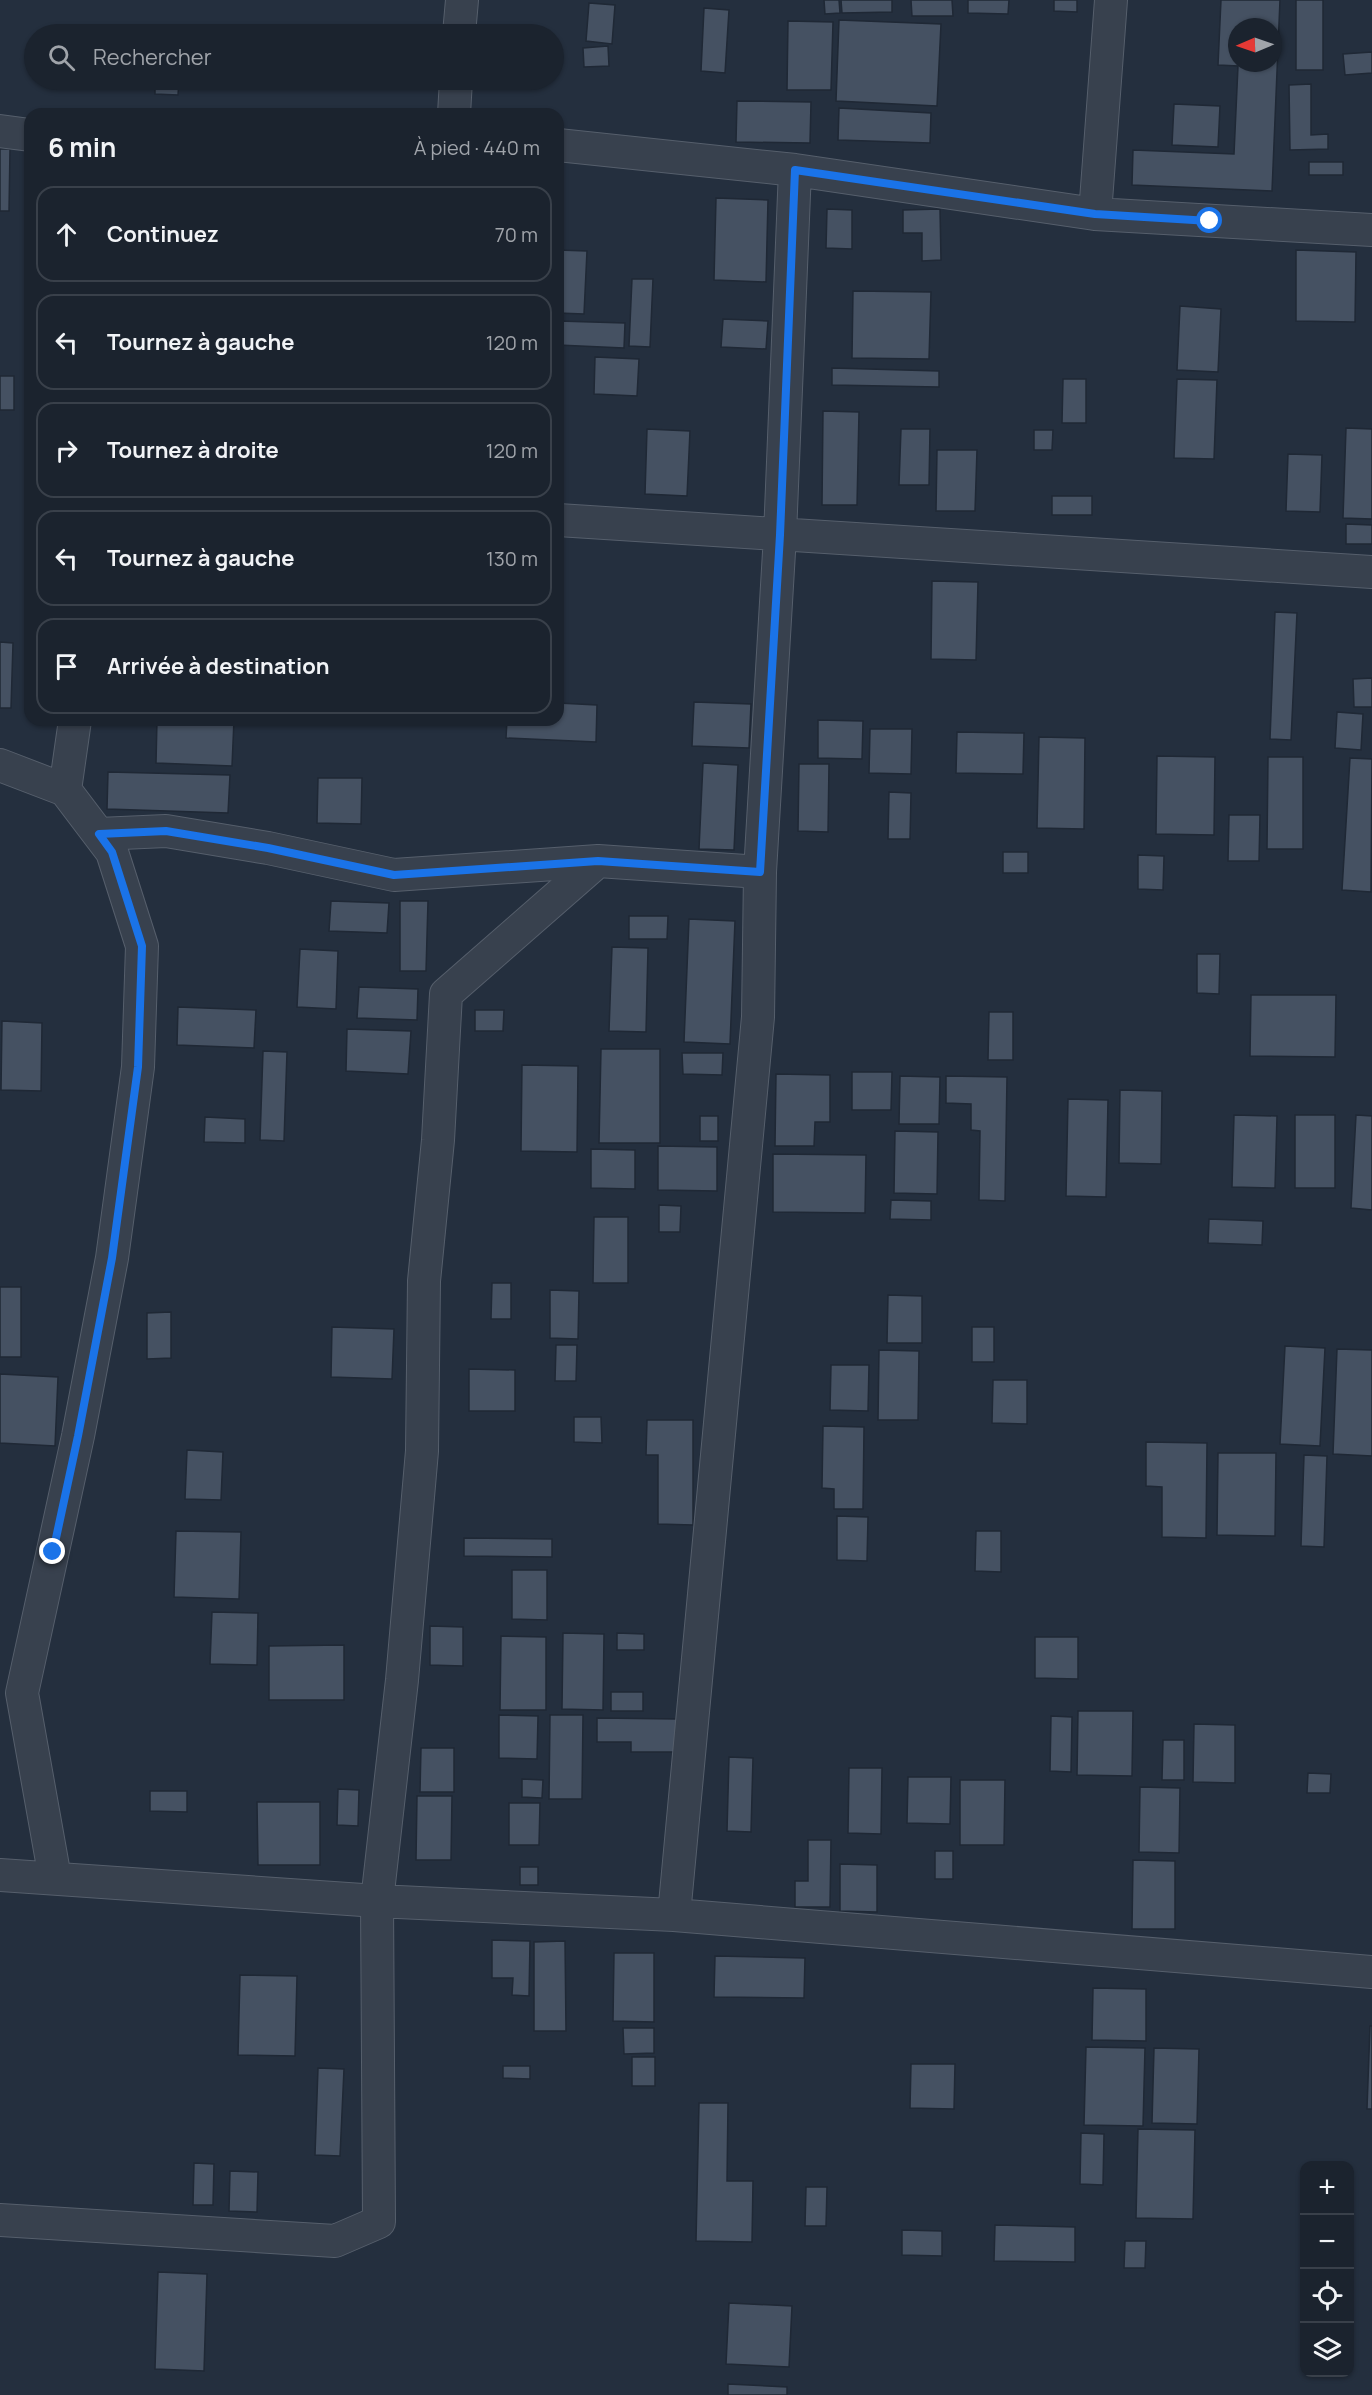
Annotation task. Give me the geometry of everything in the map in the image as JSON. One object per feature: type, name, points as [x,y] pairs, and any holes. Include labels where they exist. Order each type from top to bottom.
[{"type":"street","points":[[460,24],[462,0]]},
{"type":"street","points":[[1095,214],[1111,0]]},
{"type":"street","points":[[454,108],[455,90]]},
{"type":"street","points":[[0,130],[24,134]]},
{"type":"street","points":[[564,146],[795,170],[1095,214],[1372,231]]},
{"type":"street","points":[[674,1915],[758,1017],[760,872],[780,535],[795,170]]},
{"type":"street","points":[[564,520],[1372,572]]},
{"type":"street","points":[[66,790],[74,726]]},
{"type":"street","points":[[0,765],[66,790],[112,852],[142,946],[138,1067],[112,1258],[75,1447],[22,1693],[55,1878]]},
{"type":"street","points":[[99,834],[166,831],[268,848],[394,875],[598,861],[760,872]]},
{"type":"street","points":[[0,2220],[335,2241],[379,2222],[376,1901],[402,1680],[422,1451],[424,1281],[438,1140],[446,994],[598,861]]},
{"type":"street","points":[[0,1875],[376,1901],[674,1915],[1372,1972]]},
{"type":"building","points":[[824,0],[839,0],[840,13],[825,14]]},
{"type":"building","points":[[841,0],[892,0],[892,12],[842,13]]},
{"type":"building","points":[[911,0],[952,0],[953,16],[912,16]]},
{"type":"building","points":[[968,0],[1009,0],[1008,14],[968,13]]},
{"type":"building","points":[[1054,0],[1077,0],[1077,12],[1054,11]]},
{"type":"building","points":[[1221,0],[1280,0],[1279,18],[1228,18],[1228,66],[1218,65]]},
{"type":"building","points":[[1296,0],[1323,0],[1323,70],[1296,70]]},
{"type":"building","points":[[589,3],[615,5],[612,44],[586,41]]},
{"type":"building","points":[[704,8],[729,10],[725,73],[701,71]]},
{"type":"building","points":[[839,20],[941,24],[937,106],[836,101]]},
{"type":"building","points":[[788,21],[833,22],[831,90],[787,90]]},
{"type":"building","points":[[608,46],[609,66],[584,67],[583,48]]},
{"type":"building","points":[[1372,52],[1372,73],[1345,75],[1343,54]]},
{"type":"building","points":[[1238,72],[1277,72],[1272,191],[1132,185],[1133,150],[1234,154]]},
{"type":"building","points":[[1311,84],[1311,135],[1328,134],[1328,149],[1290,150],[1289,85]]},
{"type":"building","points":[[155,90],[178,90],[178,95],[155,94]]},
{"type":"building","points":[[737,101],[811,102],[810,143],[736,142]]},
{"type":"building","points":[[1174,104],[1220,106],[1218,147],[1172,145]]},
{"type":"building","points":[[839,108],[931,113],[930,143],[838,140]]},
{"type":"building","points":[[0,149],[10,149],[9,211],[0,211]]},
{"type":"building","points":[[1309,162],[1343,162],[1343,175],[1309,175]]},
{"type":"building","points":[[716,198],[768,200],[766,282],[714,280]]},
{"type":"building","points":[[827,209],[852,210],[852,249],[826,248]]},
{"type":"building","points":[[940,209],[941,260],[922,261],[922,233],[903,233],[903,210]]},
{"type":"building","points":[[564,250],[587,251],[584,314],[564,313]]},
{"type":"building","points":[[1296,250],[1356,252],[1355,322],[1296,321]]},
{"type":"building","points":[[632,279],[653,279],[650,347],[629,346]]},
{"type":"building","points":[[853,291],[931,292],[929,359],[852,358]]},
{"type":"building","points":[[1180,306],[1221,309],[1218,372],[1177,370]]},
{"type":"building","points":[[723,319],[768,321],[766,349],[721,347]]},
{"type":"building","points":[[564,321],[625,323],[624,348],[564,345]]},
{"type":"building","points":[[595,357],[639,359],[637,396],[594,394]]},
{"type":"building","points":[[832,368],[939,371],[939,387],[832,385]]},
{"type":"building","points":[[0,376],[14,376],[14,410],[0,410]]},
{"type":"building","points":[[1063,379],[1086,379],[1086,423],[1062,423]]},
{"type":"building","points":[[1177,379],[1217,380],[1214,459],[1174,458]]},
{"type":"building","points":[[823,411],[859,412],[857,505],[822,505]]},
{"type":"building","points":[[1346,428],[1372,429],[1372,519],[1343,518]]},
{"type":"building","points":[[647,429],[690,431],[687,496],[645,494]]},
{"type":"building","points":[[901,429],[930,429],[929,485],[899,485]]},
{"type":"building","points":[[1034,430],[1053,430],[1052,450],[1034,450]]},
{"type":"building","points":[[937,450],[977,450],[975,511],[936,511]]},
{"type":"building","points":[[1288,454],[1322,455],[1320,512],[1286,511]]},
{"type":"building","points":[[1052,496],[1092,496],[1092,515],[1052,515]]},
{"type":"building","points":[[1346,524],[1372,525],[1372,544],[1346,544]]},
{"type":"building","points":[[932,581],[978,582],[976,660],[931,659]]},
{"type":"building","points":[[1275,612],[1297,613],[1291,740],[1270,739]]},
{"type":"building","points":[[0,642],[13,643],[11,708],[0,708]]},
{"type":"building","points":[[1372,678],[1372,707],[1354,707],[1353,679]]},
{"type":"building","points":[[694,702],[751,704],[749,748],[692,746]]},
{"type":"building","points":[[564,703],[597,705],[596,742],[506,738],[507,726],[564,726]]},
{"type":"building","points":[[1337,712],[1363,714],[1361,750],[1335,748]]},
{"type":"building","points":[[818,720],[863,721],[862,759],[818,758]]},
{"type":"building","points":[[157,726],[234,726],[232,766],[156,763]]},
{"type":"building","points":[[870,729],[912,729],[911,774],[869,773]]},
{"type":"building","points":[[957,732],[1024,733],[1023,774],[956,773]]},
{"type":"building","points":[[1039,737],[1085,738],[1084,829],[1037,828]]},
{"type":"building","points":[[1157,756],[1215,757],[1214,835],[1156,834]]},
{"type":"building","points":[[1268,757],[1303,757],[1303,849],[1267,849]]},
{"type":"building","points":[[1350,758],[1372,759],[1371,892],[1342,890]]},
{"type":"building","points":[[703,763],[738,765],[734,850],[699,849]]},
{"type":"building","points":[[799,764],[829,764],[828,832],[798,831]]},
{"type":"building","points":[[108,772],[230,775],[228,813],[107,809]]},
{"type":"building","points":[[318,778],[362,778],[361,824],[317,823]]},
{"type":"building","points":[[889,792],[911,793],[910,839],[888,839]]},
{"type":"building","points":[[1229,815],[1260,815],[1259,861],[1228,861]]},
{"type":"building","points":[[1003,852],[1028,852],[1028,873],[1003,873]]},
{"type":"building","points":[[1138,855],[1164,856],[1163,890],[1138,889]]},
{"type":"building","points":[[331,901],[389,903],[387,933],[329,931]]},
{"type":"building","points":[[400,901],[428,901],[426,971],[400,971]]},
{"type":"building","points":[[629,916],[668,916],[667,939],[629,939]]},
{"type":"building","points":[[689,919],[735,921],[730,1044],[684,1042]]},
{"type":"building","points":[[612,947],[648,948],[646,1032],[609,1031]]},
{"type":"building","points":[[300,949],[338,951],[336,1009],[297,1007]]},
{"type":"building","points":[[1197,954],[1220,954],[1219,994],[1197,993]]},
{"type":"building","points":[[359,987],[418,989],[417,1020],[357,1018]]},
{"type":"building","points":[[1251,995],[1336,995],[1335,1057],[1250,1056]]},
{"type":"building","points":[[178,1007],[256,1010],[254,1048],[177,1045]]},
{"type":"building","points":[[475,1010],[504,1010],[503,1031],[475,1031]]},
{"type":"building","points":[[989,1012],[1013,1012],[1013,1060],[988,1060]]},
{"type":"building","points":[[2,1021],[42,1023],[41,1091],[1,1090]]},
{"type":"building","points":[[347,1029],[411,1031],[408,1074],[346,1071]]},
{"type":"building","points":[[601,1049],[660,1049],[660,1143],[599,1143]]},
{"type":"building","points":[[263,1051],[287,1052],[284,1141],[260,1140]]},
{"type":"building","points":[[682,1053],[723,1053],[722,1075],[683,1074]]},
{"type":"building","points":[[522,1065],[578,1066],[577,1152],[521,1151]]},
{"type":"building","points":[[852,1072],[892,1072],[891,1110],[852,1110]]},
{"type":"building","points":[[776,1074],[830,1075],[830,1122],[815,1122],[814,1146],[775,1146]]},
{"type":"building","points":[[900,1076],[940,1077],[939,1124],[899,1124]]},
{"type":"building","points":[[946,1076],[1007,1077],[1005,1201],[979,1200],[980,1131],[971,1130],[971,1104],[946,1103]]},
{"type":"building","points":[[1120,1090],[1162,1091],[1161,1164],[1119,1163]]},
{"type":"building","points":[[1068,1099],[1108,1100],[1106,1197],[1066,1196]]},
{"type":"building","points":[[1234,1115],[1277,1116],[1275,1188],[1232,1187]]},
{"type":"building","points":[[1295,1115],[1335,1115],[1335,1188],[1295,1188]]},
{"type":"building","points":[[1356,1115],[1372,1116],[1372,1210],[1351,1208]]},
{"type":"building","points":[[700,1116],[718,1116],[718,1141],[700,1141]]},
{"type":"building","points":[[205,1117],[245,1119],[245,1143],[204,1142]]},
{"type":"building","points":[[895,1131],[938,1132],[937,1194],[894,1193]]},
{"type":"building","points":[[658,1146],[717,1147],[717,1191],[658,1190]]},
{"type":"building","points":[[591,1149],[635,1150],[635,1189],[591,1188]]},
{"type":"building","points":[[773,1154],[866,1155],[865,1213],[773,1212]]},
{"type":"building","points":[[891,1200],[931,1201],[931,1220],[890,1219]]},
{"type":"building","points":[[659,1205],[681,1206],[680,1232],[659,1232]]},
{"type":"building","points":[[594,1217],[628,1217],[628,1283],[593,1283]]},
{"type":"building","points":[[1209,1219],[1263,1221],[1262,1245],[1208,1243]]},
{"type":"building","points":[[492,1283],[511,1283],[511,1319],[491,1319]]},
{"type":"building","points":[[0,1287],[21,1287],[21,1357],[0,1357]]},
{"type":"building","points":[[550,1290],[579,1291],[578,1339],[550,1338]]},
{"type":"building","points":[[888,1295],[922,1296],[922,1343],[887,1343]]},
{"type":"building","points":[[171,1312],[171,1358],[147,1359],[147,1313]]},
{"type":"building","points":[[332,1327],[394,1329],[392,1379],[331,1377]]},
{"type":"building","points":[[972,1327],[994,1327],[994,1362],[972,1362]]},
{"type":"building","points":[[556,1345],[577,1345],[576,1381],[555,1381]]},
{"type":"building","points":[[1285,1346],[1325,1348],[1320,1446],[1280,1444]]},
{"type":"building","points":[[1337,1349],[1372,1350],[1372,1456],[1333,1454]]},
{"type":"building","points":[[879,1350],[919,1351],[918,1420],[878,1420]]},
{"type":"building","points":[[831,1365],[869,1365],[868,1411],[830,1410]]},
{"type":"building","points":[[469,1369],[515,1370],[515,1411],[469,1411]]},
{"type":"building","points":[[0,1374],[58,1377],[55,1446],[0,1443]]},
{"type":"building","points":[[993,1380],[1027,1380],[1027,1424],[992,1423]]},
{"type":"building","points":[[574,1417],[601,1417],[602,1443],[574,1442]]},
{"type":"building","points":[[647,1420],[693,1420],[693,1525],[658,1524],[658,1455],[646,1455]]},
{"type":"building","points":[[823,1426],[864,1427],[863,1509],[834,1509],[834,1489],[822,1488]]},
{"type":"building","points":[[1146,1442],[1207,1443],[1206,1538],[1162,1537],[1162,1487],[1146,1486]]},
{"type":"building","points":[[187,1450],[223,1452],[221,1500],[185,1499]]},
{"type":"building","points":[[1218,1453],[1276,1453],[1275,1536],[1217,1535]]},
{"type":"building","points":[[1304,1455],[1327,1456],[1324,1547],[1301,1546]]},
{"type":"building","points":[[837,1516],[868,1517],[867,1561],[837,1560]]},
{"type":"building","points":[[176,1531],[241,1532],[239,1599],[174,1597]]},
{"type":"building","points":[[976,1531],[1001,1531],[1001,1572],[975,1571]]},
{"type":"building","points":[[464,1538],[552,1539],[552,1557],[464,1556]]},
{"type":"building","points":[[512,1570],[547,1570],[547,1620],[512,1619]]},
{"type":"building","points":[[212,1612],[258,1613],[257,1665],[210,1664]]},
{"type":"building","points":[[430,1626],[463,1627],[463,1666],[430,1665]]},
{"type":"building","points":[[563,1633],[604,1634],[603,1710],[562,1709]]},
{"type":"building","points":[[617,1633],[644,1634],[644,1650],[617,1650]]},
{"type":"building","points":[[501,1636],[546,1637],[546,1710],[500,1710]]},
{"type":"building","points":[[1035,1637],[1078,1637],[1078,1679],[1035,1678]]},
{"type":"building","points":[[344,1645],[344,1700],[269,1700],[269,1646]]},
{"type":"building","points":[[611,1692],[643,1692],[643,1711],[611,1711]]},
{"type":"building","points":[[1078,1711],[1133,1711],[1132,1776],[1077,1775]]},
{"type":"building","points":[[499,1715],[538,1716],[537,1759],[499,1758]]},
{"type":"building","points":[[550,1715],[583,1715],[582,1799],[549,1799]]},
{"type":"building","points":[[1051,1716],[1072,1717],[1071,1772],[1050,1771]]},
{"type":"building","points":[[597,1718],[678,1719],[678,1752],[631,1752],[631,1742],[597,1742]]},
{"type":"building","points":[[1194,1724],[1235,1725],[1235,1783],[1193,1782]]},
{"type":"building","points":[[1163,1740],[1184,1740],[1184,1780],[1162,1780]]},
{"type":"building","points":[[421,1748],[454,1748],[454,1792],[420,1792]]},
{"type":"building","points":[[729,1757],[753,1758],[751,1832],[727,1831]]},
{"type":"building","points":[[849,1768],[882,1768],[881,1834],[848,1833]]},
{"type":"building","points":[[1308,1773],[1331,1774],[1330,1793],[1307,1793]]},
{"type":"building","points":[[908,1777],[951,1777],[950,1824],[907,1823]]},
{"type":"building","points":[[522,1779],[543,1780],[542,1798],[522,1797]]},
{"type":"building","points":[[960,1780],[1005,1780],[1004,1845],[960,1845]]},
{"type":"building","points":[[1140,1787],[1180,1788],[1179,1853],[1139,1852]]},
{"type":"building","points":[[338,1789],[359,1790],[358,1826],[337,1825]]},
{"type":"building","points":[[150,1791],[187,1791],[187,1812],[150,1811]]},
{"type":"building","points":[[417,1796],[452,1796],[451,1860],[416,1860]]},
{"type":"building","points":[[257,1802],[320,1802],[320,1865],[258,1865]]},
{"type":"building","points":[[509,1803],[540,1803],[539,1845],[509,1845]]},
{"type":"building","points":[[808,1840],[831,1840],[830,1907],[795,1907],[795,1881],[808,1881]]},
{"type":"building","points":[[935,1851],[953,1851],[953,1879],[935,1879]]},
{"type":"building","points":[[1133,1860],[1175,1861],[1175,1929],[1132,1929]]},
{"type":"building","points":[[840,1864],[877,1865],[877,1912],[840,1911]]},
{"type":"building","points":[[520,1867],[538,1867],[538,1885],[520,1885]]},
{"type":"building","points":[[492,1940],[530,1941],[529,1996],[512,1995],[513,1978],[492,1978]]},
{"type":"building","points":[[565,1941],[566,2031],[534,2031],[534,1942]]},
{"type":"building","points":[[614,1953],[654,1953],[654,2022],[613,2021]]},
{"type":"building","points":[[715,1956],[805,1958],[804,1998],[714,1997]]},
{"type":"building","points":[[240,1975],[297,1976],[295,2056],[238,2055]]},
{"type":"building","points":[[1093,1988],[1146,1989],[1146,2041],[1092,2040]]},
{"type":"building","points":[[1370,2026],[1372,2026],[1372,2109],[1367,2109]]},
{"type":"building","points":[[623,2028],[654,2028],[654,2053],[624,2054]]},
{"type":"building","points":[[1086,2047],[1145,2048],[1143,2126],[1084,2125]]},
{"type":"building","points":[[1154,2048],[1199,2049],[1197,2124],[1152,2123]]},
{"type":"building","points":[[632,2057],[655,2057],[655,2086],[632,2086]]},
{"type":"building","points":[[911,2064],[955,2064],[954,2109],[910,2108]]},
{"type":"building","points":[[503,2066],[530,2066],[530,2079],[503,2078]]},
{"type":"building","points":[[318,2068],[344,2069],[340,2156],[315,2155]]},
{"type":"building","points":[[699,2103],[728,2103],[727,2181],[753,2181],[752,2242],[696,2241]]},
{"type":"building","points":[[1138,2129],[1195,2130],[1193,2219],[1136,2218]]},
{"type":"building","points":[[1081,2133],[1104,2134],[1103,2185],[1080,2184]]},
{"type":"building","points":[[194,2163],[214,2164],[213,2205],[193,2205]]},
{"type":"building","points":[[230,2171],[258,2172],[257,2212],[229,2211]]},
{"type":"building","points":[[806,2187],[827,2187],[826,2226],[805,2226]]},
{"type":"building","points":[[995,2225],[1075,2227],[1075,2262],[994,2261]]},
{"type":"building","points":[[902,2230],[942,2231],[942,2256],[902,2255]]},
{"type":"building","points":[[1125,2241],[1146,2241],[1145,2268],[1124,2268]]},
{"type":"building","points":[[158,2272],[207,2274],[204,2371],[155,2369]]},
{"type":"building","points":[[729,2303],[792,2306],[789,2367],[726,2364]]},
{"type":"building","points":[[728,2384],[787,2387],[787,2395],[728,2395]]},
{"type":"route","points":[[53,1552],[112,1258],[138,1067],[142,946],[112,852],[99,834],[166,831],[268,848],[394,875],[598,861],[760,872],[780,535],[795,170],[1095,214],[1210,221]]}]
